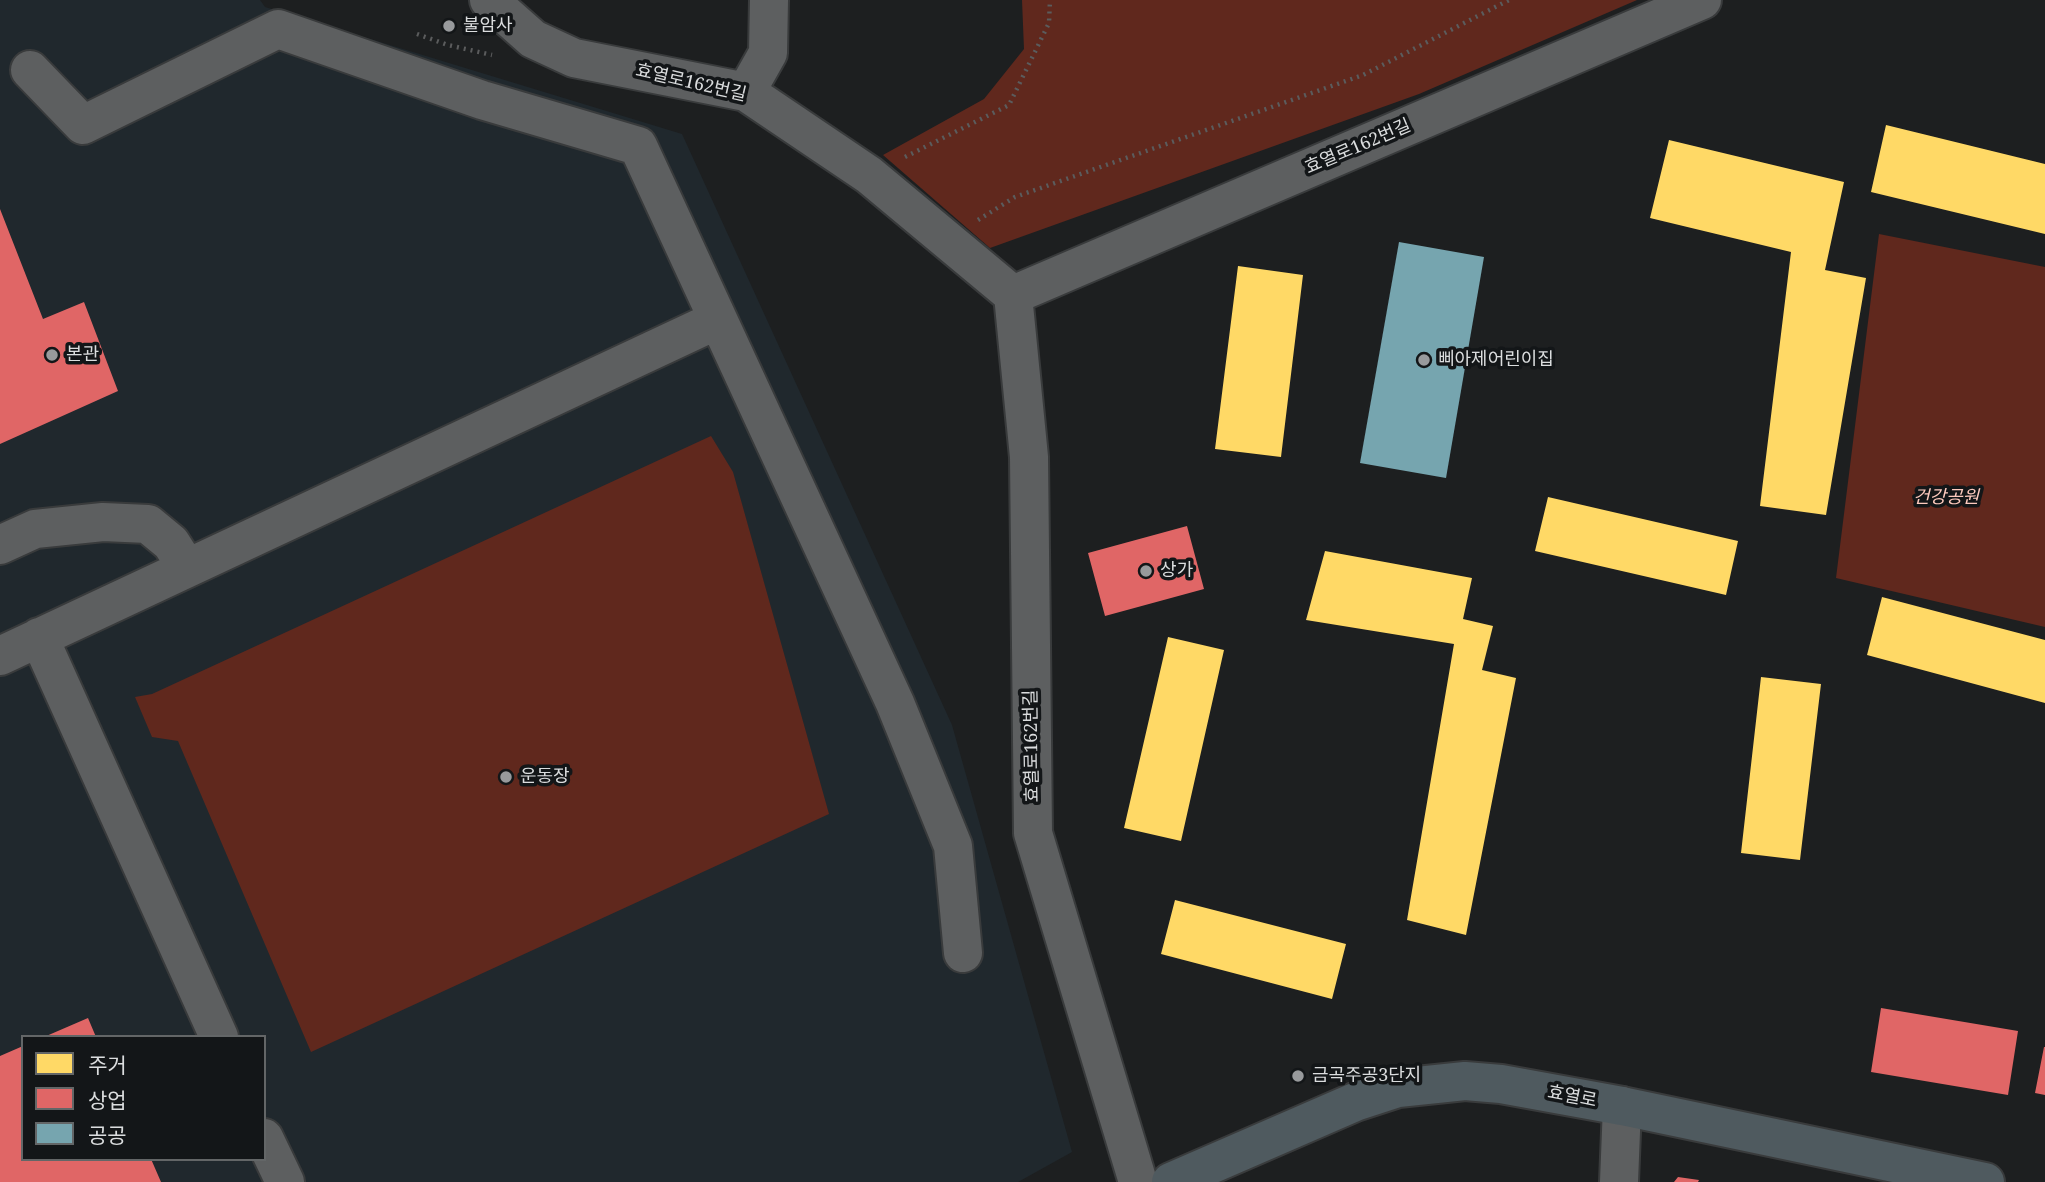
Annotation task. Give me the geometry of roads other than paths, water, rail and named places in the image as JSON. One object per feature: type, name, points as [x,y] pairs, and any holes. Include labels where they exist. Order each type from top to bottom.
[{"type":"main road","name":"효열로","points":[[1171,1182],[1355,1102],[1398,1088],[1465,1081],[1501,1084],[1622,1106],[1984,1182]]},
{"type":"street","name":"효열로162번길","points":[[489,0],[533,39],[574,58],[747,92],[869,175],[1013,295],[1029,457],[1034,833],[1138,1182]]},
{"type":"street","points":[[747,92],[768,52],[769,0]]},
{"type":"street","name":"효열로162번길","points":[[1013,295],[1702,0]]},
{"type":"street","points":[[30,70],[83,125],[278,29],[482,100],[638,146],[895,703],[953,846],[963,953]]},
{"type":"street","points":[[0,656],[717,320]]},
{"type":"street","points":[[0,545],[35,529],[103,522],[148,524],[171,543],[187,568]]},
{"type":"street","points":[[39,637],[218,1035]]},
{"type":"street","points":[[1619,1182],[1622,1106]]},
{"type":"street","points":[[266,1142],[285,1182]]},
{"type":"place","name":"불암사","points":[[449,26]]},
{"type":"place","name":"본관","points":[[52,355]]},
{"type":"place","name":"삐아제어린이집","points":[[1424,360]]},
{"type":"place","name":"상가","points":[[1146,571]]},
{"type":"place","name":"운동장","points":[[506,777]]},
{"type":"place","name":"금곡주공3단지","points":[[1298,1076]]},
{"type":"park label","name":"건강공원","points":[[1946,498]]}]
